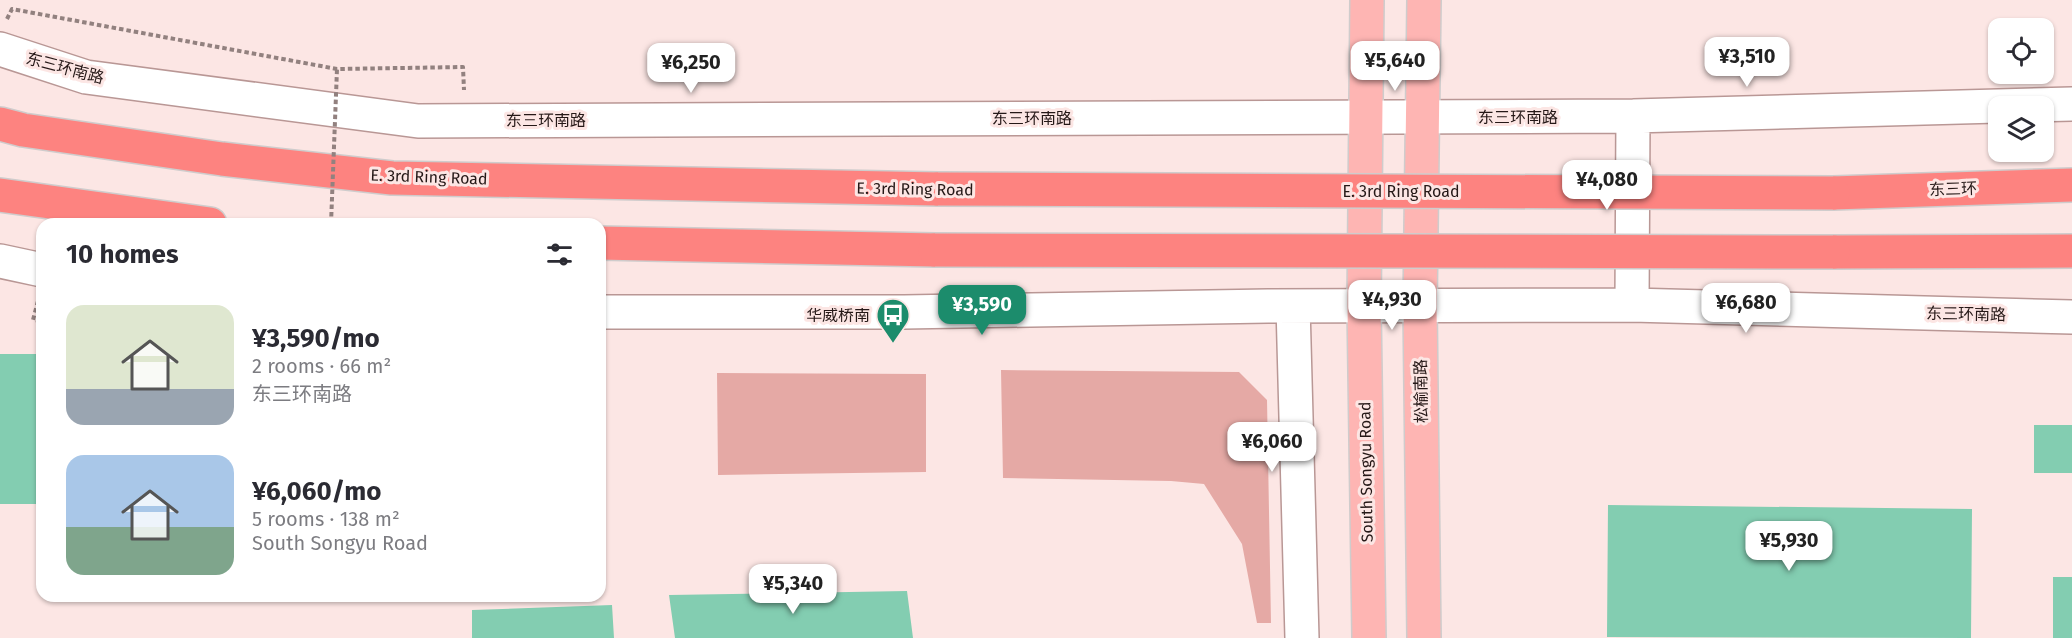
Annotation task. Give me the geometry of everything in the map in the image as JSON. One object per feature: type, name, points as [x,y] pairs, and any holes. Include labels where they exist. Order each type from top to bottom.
[{"type":"highway","name":"E. 3rd Ring Road","points":[[0,124],[23,130],[222,159],[393,178],[938,189],[1833,193]]},
{"type":"highway","name":"东三环","points":[[1833,193],[2072,185]]},
{"type":"highway","points":[[0,195],[167,218]]},
{"type":"highway","points":[[606,243],[935,250],[2072,251]]},
{"type":"main road","name":"South Songyu Road","points":[[1367,0],[1364,306],[1369,638]]},
{"type":"main road","name":"松榆南路","points":[[1424,0],[1420,306],[1424,638]]},
{"type":"street","name":"东三环南路","points":[[0,50],[86,77],[418,121],[1633,116],[2072,104]]},
{"type":"street","points":[[1632,305],[1633,116]]},
{"type":"street","points":[[0,261],[36,269]]},
{"type":"street","name":"东三环南路","points":[[606,312],[904,312],[1293,306],[1632,305],[2072,317]]},
{"type":"street","points":[[1293,306],[1302,638]]},
{"type":"path","points":[[12,9],[337,69],[463,67]]},
{"type":"path","points":[[331,218],[337,69]]},
{"type":"shaded area","points":[[1001,370],[1239,372],[1267,400],[1271,623],[1257,623],[1242,544],[1204,484],[1171,481],[1003,478]]},
{"type":"shaded area","points":[[717,373],[926,374],[926,472],[718,475]]},
{"type":"building","points":[[0,354],[36,354],[36,504],[0,504]]},
{"type":"building","points":[[2034,425],[2072,425],[2072,473],[2034,473]]},
{"type":"building","points":[[1608,505],[1972,509],[1971,638],[1607,637]]},
{"type":"building","points":[[2053,577],[2072,577],[2072,638],[2053,638]]},
{"type":"building","points":[[907,591],[913,638],[675,638],[669,595]]},
{"type":"building","points":[[612,605],[614,638],[472,638],[472,610]]},
{"type":"place","name":"华威桥南","points":[[893,344]]}]
